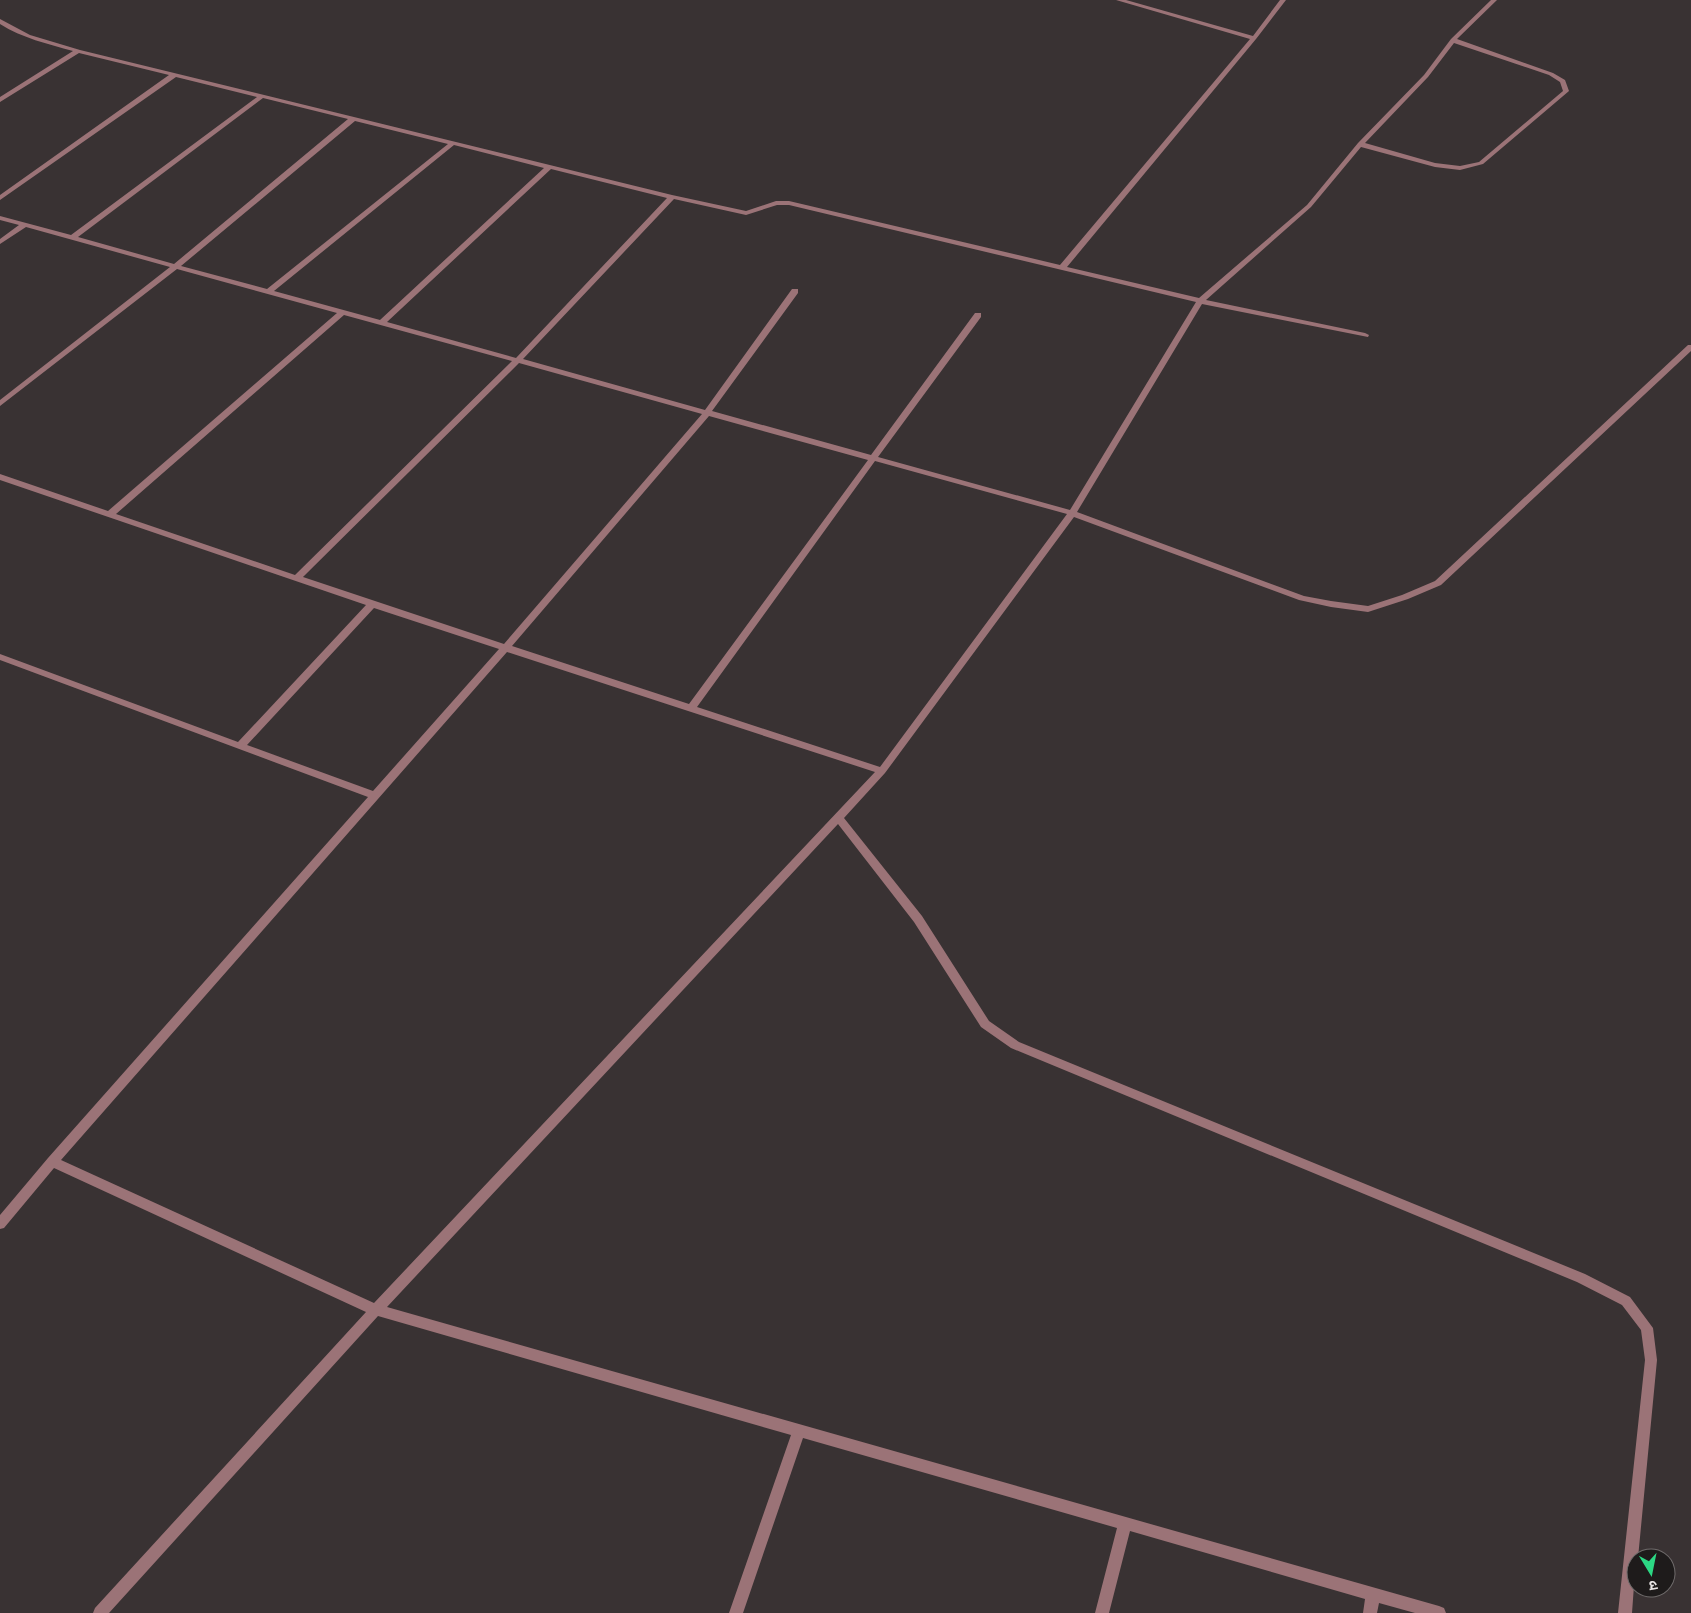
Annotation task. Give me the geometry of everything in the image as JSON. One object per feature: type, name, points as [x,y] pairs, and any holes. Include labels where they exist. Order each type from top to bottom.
[{"type":"street","points":[[1119,0],[1254,38]]},
{"type":"street","points":[[1062,268],[1254,38],[1283,0]]},
{"type":"street","points":[[100,1613],[376,1310],[882,771],[1072,513],[1200,301],[1309,206],[1360,144],[1426,76],[1453,40],[1494,0]]},
{"type":"street","points":[[0,21],[29,37],[78,51],[672,197],[746,213],[776,203],[789,203],[1200,301],[1365,335]]},
{"type":"street","points":[[1360,144],[1435,165],[1460,168],[1481,163],[1566,91],[1563,81],[1551,74],[1453,40]]},
{"type":"street","points":[[0,100],[78,51]]},
{"type":"street","points":[[0,198],[174,75]]},
{"type":"street","points":[[72,238],[262,96]]},
{"type":"street","points":[[0,404],[175,266],[353,119]]},
{"type":"street","points":[[268,292],[453,143]]},
{"type":"street","points":[[381,323],[549,166]]},
{"type":"street","points":[[298,578],[517,360],[672,197]]},
{"type":"street","points":[[0,218],[1072,513],[1302,598],[1368,608],[1405,597],[1438,582],[1691,347]]},
{"type":"street","points":[[0,242],[24,225]]},
{"type":"street","points":[[0,1224],[52,1162],[506,647],[707,413],[795,291]]},
{"type":"street","points":[[110,514],[342,313]]},
{"type":"street","points":[[690,708],[978,315]]},
{"type":"street","points":[[0,477],[372,604],[882,771]]},
{"type":"street","points":[[240,746],[372,604]]},
{"type":"street","points":[[0,657],[375,796]]},
{"type":"street","points":[[839,818],[918,919],[985,1024],[1015,1045],[1581,1278],[1626,1301],[1647,1328],[1651,1360],[1625,1613]]},
{"type":"street","points":[[52,1162],[376,1310],[1438,1613]]},
{"type":"street","points":[[736,1613],[799,1431]]},
{"type":"street","points":[[1102,1613],[1124,1524]]},
{"type":"street","points":[[1370,1613],[1373,1594]]}]
